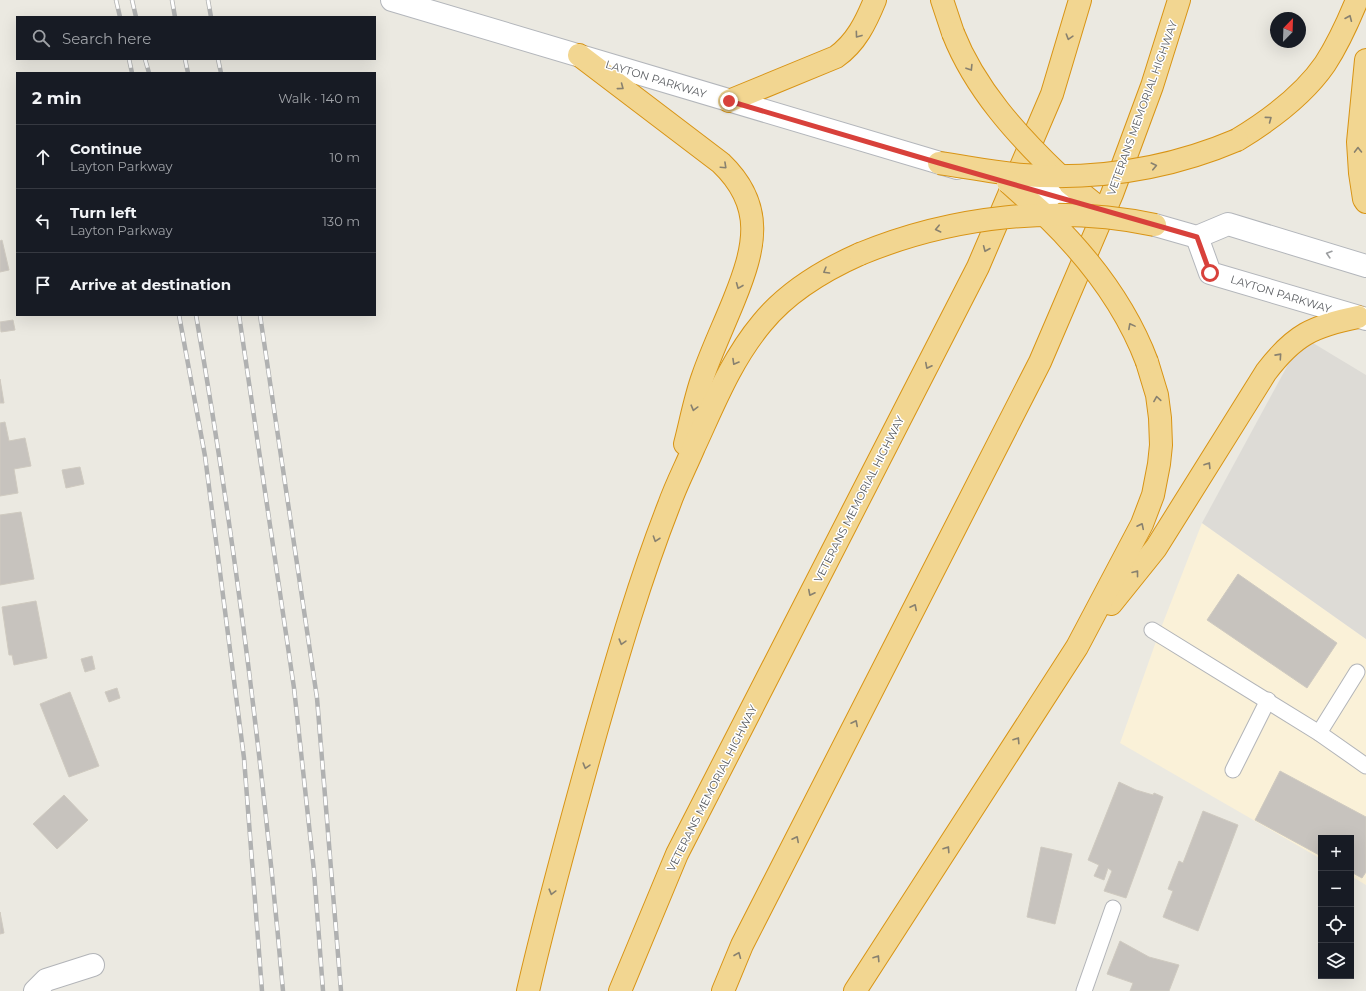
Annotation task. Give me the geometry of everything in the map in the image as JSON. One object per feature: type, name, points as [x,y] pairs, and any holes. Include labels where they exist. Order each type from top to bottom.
[{"type":"highway","points":[[729,101],[836,57],[850,45],[861,30],[875,0]]},
{"type":"highway","points":[[942,0],[959,49],[990,99],[1021,137],[1060,176],[1102,210]]},
{"type":"highway","name":"VETERANS MEMORIAL HIGHWAY","points":[[620,991],[677,854],[978,267],[1052,94],[1080,0]]},
{"type":"highway","name":"VETERANS MEMORIAL HIGHWAY","points":[[723,991],[742,945],[1040,362],[1112,194],[1152,86],[1179,0]]},
{"type":"highway","points":[[939,163],[1021,174],[1060,176],[1094,175],[1148,168],[1207,152],[1237,140],[1274,116],[1310,84],[1325,64],[1340,38],[1357,0]]},
{"type":"highway","points":[[528,991],[551,897],[633,604],[669,503],[703,377],[748,263],[752,242],[750,212],[746,197],[733,175],[721,163],[579,55]]},
{"type":"highway","points":[[1366,60],[1358,147],[1360,177],[1364,199],[1366,202]]},
{"type":"highway","points":[[855,991],[1077,647],[1142,524],[1153,495],[1159,464],[1160,429],[1156,390],[1147,362],[1132,328],[1106,285],[1072,243],[1046,216],[1008,182]]},
{"type":"highway","points":[[669,503],[729,372],[744,347],[770,314],[801,287],[831,268],[860,254],[886,244],[946,227],[1001,218],[1074,215],[1109,218],[1154,225]]},
{"type":"highway","points":[[1077,647],[1156,548],[1276,358],[1298,338],[1306,333],[1331,322],[1362,318]]},
{"type":"main road","name":"LAYTON PARKWAY","points":[[392,0],[939,163],[1197,237],[1210,273],[1362,318]]},
{"type":"main road","points":[[1197,237],[1228,224],[1366,266]]},
{"type":"main road","points":[[35,991],[46,980],[93,964]]},
{"type":"lane","points":[[1152,630],[1268,700],[1366,766]]},
{"type":"lane","points":[[1319,733],[1357,672]]},
{"type":"lane","points":[[1233,770],[1268,700]]},
{"type":"lane","points":[[1084,991],[1113,908]]},
{"type":"shaded area","points":[[1303,337],[1366,375],[1366,639],[1202,523]]},
{"type":"shaded area","points":[[1202,523],[1366,639],[1366,885],[1354,878],[1354,835],[1318,835],[1318,857],[1120,743],[1159,633]]},
{"type":"building","points":[[2,240],[9,270],[0,272],[0,241]]},
{"type":"building","points":[[13,320],[15,330],[1,332],[0,322]]},
{"type":"building","points":[[0,379],[4,403],[0,403]]},
{"type":"building","points":[[5,422],[9,441],[25,438],[31,466],[14,469],[18,493],[0,496],[0,423]]},
{"type":"building","points":[[80,467],[84,484],[66,488],[62,470]]},
{"type":"building","points":[[21,512],[34,579],[0,585],[0,515]]},
{"type":"building","points":[[1238,574],[1337,643],[1307,688],[1207,620]]},
{"type":"building","points":[[36,601],[47,658],[14,665],[12,655],[9,655],[2,607]]},
{"type":"building","points":[[92,656],[95,669],[85,672],[81,659]]},
{"type":"building","points":[[117,688],[120,698],[109,702],[105,692]]},
{"type":"building","points":[[70,692],[99,766],[69,777],[40,704]]},
{"type":"building","points":[[1280,771],[1366,817],[1366,872],[1362,878],[1354,874],[1354,835],[1318,835],[1318,854],[1255,820]]},
{"type":"building","points":[[1119,782],[1136,790],[1153,795],[1154,793],[1163,797],[1126,898],[1104,891],[1112,871],[1108,868],[1104,880],[1094,876],[1099,865],[1088,860]]},
{"type":"building","points":[[64,795],[88,820],[57,849],[33,824]]},
{"type":"building","points":[[1203,811],[1238,825],[1198,931],[1163,917],[1173,891],[1168,889],[1179,861],[1183,863]]},
{"type":"building","points":[[1041,847],[1072,854],[1055,924],[1027,917]]},
{"type":"building","points":[[0,912],[4,933],[0,934]]},
{"type":"building","points":[[1120,941],[1149,957],[1179,965],[1169,991],[1130,991],[1133,983],[1107,974]]},
{"type":"railway","points":[[116,0],[120,16]]},
{"type":"railway","points":[[132,0],[136,16]]},
{"type":"railway","points":[[172,0],[175,16]]},
{"type":"railway","points":[[208,0],[211,16]]},
{"type":"railway","points":[[129,60],[132,72]]},
{"type":"railway","points":[[145,60],[149,72]]},
{"type":"railway","points":[[185,60],[188,72]]},
{"type":"railway","points":[[218,60],[221,72]]},
{"type":"railway","points":[[179,316],[205,456],[244,758],[262,991]]},
{"type":"railway","points":[[196,316],[223,483],[247,652],[283,991]]},
{"type":"railway","points":[[239,316],[294,688],[314,871],[323,991]]},
{"type":"railway","points":[[260,316],[317,698],[341,991]]},
{"type":"route","points":[[729,101],[1197,237],[1210,273]]}]
